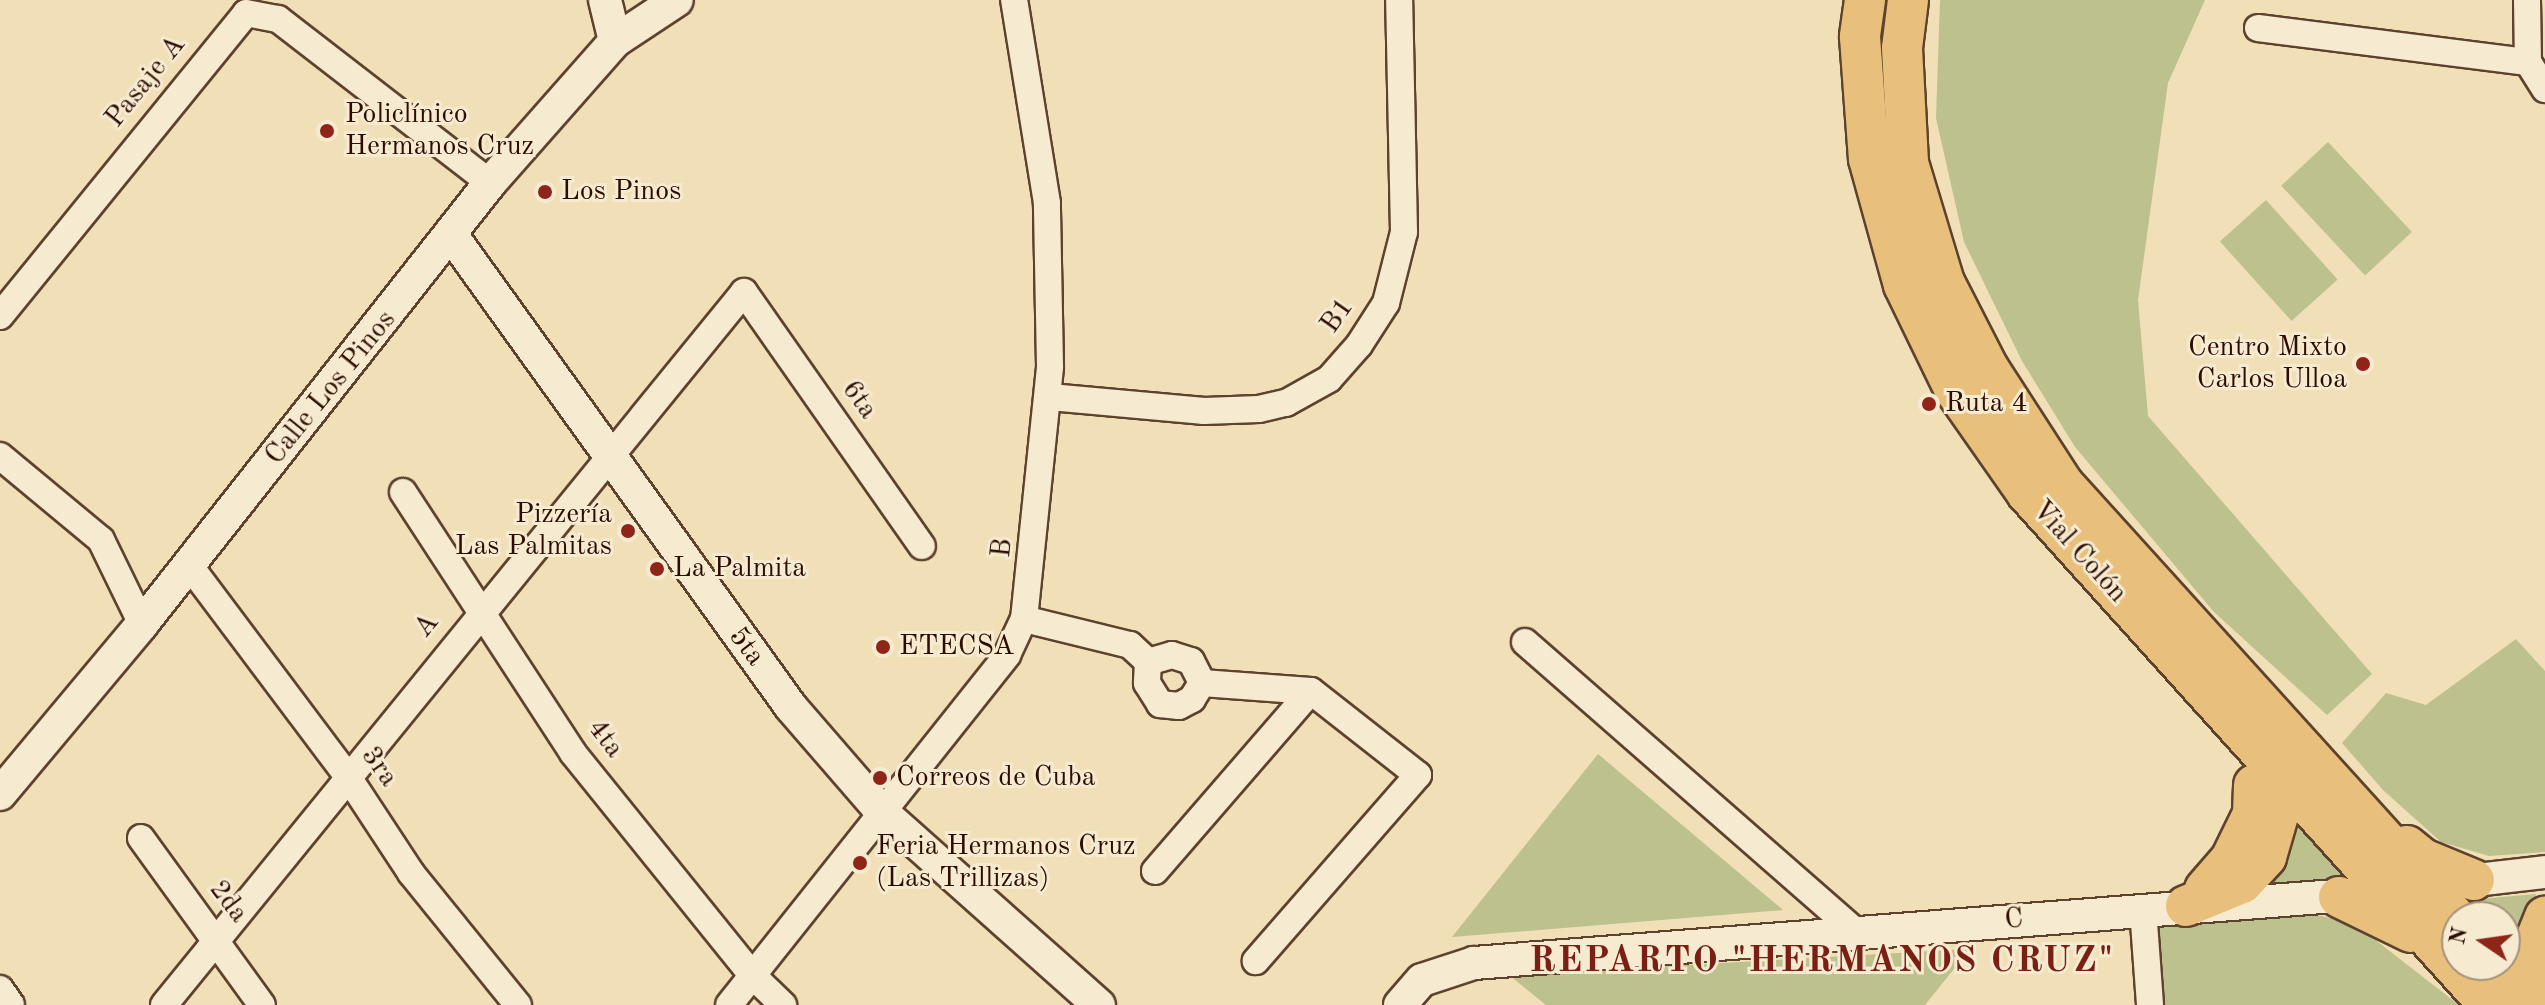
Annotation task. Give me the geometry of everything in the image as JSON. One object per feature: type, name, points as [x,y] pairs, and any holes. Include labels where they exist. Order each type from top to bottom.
[{"type":"main road","name":"Vial Colón","points":[[1865,0],[1860,37],[1869,159],[1904,285],[1955,390],[2027,493],[2245,738],[2386,889],[2441,929]]},
{"type":"main road","name":"Vial Colón","points":[[1908,0],[1902,48],[1908,163],[1944,282],[1988,368],[2063,484],[2427,886],[2441,918]]},
{"type":"main road","points":[[2186,906],[2242,883],[2266,857],[2279,812],[2285,732]]},
{"type":"main road","points":[[2186,906],[2231,859],[2253,814],[2254,775],[2245,738]]},
{"type":"main road","points":[[2343,794],[2423,859],[2474,880]]},
{"type":"main road","points":[[2339,897],[2441,932]]},
{"type":"main road","points":[[2533,1005],[2532,949],[2545,916]]},
{"type":"main road","name":"Vial Colón","points":[[2475,981],[2489,1005]]},
{"type":"main road","points":[[2512,981],[2533,1005]]},
{"type":"street","points":[[605,0],[615,41]]},
{"type":"street","name":"Calle Los Pinos","points":[[0,794],[142,624],[452,236],[490,183],[615,41],[677,0]]},
{"type":"street","name":"B","points":[[729,1005],[1007,655],[1024,619],[1050,397],[1047,203],[1014,0]]},
{"type":"street","name":"B1","points":[[1050,397],[1204,411],[1259,409],[1286,403],[1329,379],[1359,345],[1389,293],[1404,232],[1399,0]]},
{"type":"street","points":[[2527,0],[2528,62],[2545,89]]},
{"type":"street","name":"Pasaje A","points":[[0,316],[246,13],[278,19],[490,183]]},
{"type":"street","points":[[2258,28],[2528,62]]},
{"type":"street","name":"5ta","points":[[452,236],[610,454],[678,556],[791,707],[881,811],[1099,1005]]},
{"type":"street","name":"A","points":[[164,1005],[478,613],[744,292]]},
{"type":"street","name":"6ta","points":[[744,292],[922,546]]},
{"type":"street","points":[[0,456],[101,540],[142,624]]},
{"type":"street","name":"4ta","points":[[403,492],[478,613],[573,753],[753,976],[783,1005]]},
{"type":"street","name":"3ra","points":[[189,565],[348,777],[411,873],[518,1005]]},
{"type":"street","points":[[1024,619],[1130,645],[1148,662],[1147,683],[1160,704],[1179,706],[1192,699],[1202,683]]},
{"type":"street","points":[[1525,642],[1857,933]]},
{"type":"street","points":[[1148,662],[1172,655],[1191,661],[1202,683]]},
{"type":"street","points":[[1202,683],[1311,691],[1418,775],[1256,961]]},
{"type":"street","points":[[1155,871],[1311,691]]},
{"type":"street","name":"2da","points":[[141,838],[262,1005]]},
{"type":"street","name":"C","points":[[1400,1005],[1422,980],[1474,963],[2143,909],[2339,897],[2545,872]]},
{"type":"street","points":[[2143,909],[2150,1005]]},
{"type":"street","points":[[0,989],[11,1005]]},
{"type":"green space","points":[[1940,0],[2205,0],[2168,83],[2138,300],[2148,416],[2372,674],[2327,715],[2214,612],[2075,447],[2022,361],[1964,242],[1936,118]]},
{"type":"green space","points":[[2328,142],[2412,232],[2365,276],[2281,186]]},
{"type":"green space","points":[[2266,200],[2338,280],[2292,321],[2220,241]]},
{"type":"green space","points":[[2516,639],[2545,671],[2545,852],[2489,856],[2441,842],[2383,790],[2342,743],[2386,693],[2426,705]]},
{"type":"green space","points":[[1598,754],[1783,910],[1452,937]]},
{"type":"green space","points":[[2291,820],[2352,884],[2256,893]]},
{"type":"green space","points":[[2536,894],[2521,940],[2521,901],[2456,901]]},
{"type":"green space","points":[[2317,915],[2355,924],[2459,1005],[2164,1005],[2158,924]]},
{"type":"green space","points":[[1970,949],[1925,1005],[1546,1005],[1509,975]]},
{"type":"place","name":"Policlínico Hermanos Cruz","points":[[327,131]]},
{"type":"place","name":"Los Pinos","points":[[545,192]]},
{"type":"place","name":"Centro Mixto Carlos Ulloa","points":[[2363,364]]},
{"type":"place","name":"Ruta 4","points":[[1929,404]]},
{"type":"place","name":"Pizzería Las Palmitas","points":[[628,531]]},
{"type":"place","name":"La Palmita","points":[[657,569]]},
{"type":"place","name":"ETECSA","points":[[883,647]]},
{"type":"place","name":"Correos de Cuba","points":[[880,778]]},
{"type":"place","name":"Feria Hermanos Cruz (Las Trillizas)","points":[[860,863]]},
{"type":"district","name":"REPARTO \"HERMANOS CRUZ\"","points":[[1822,963]]}]
